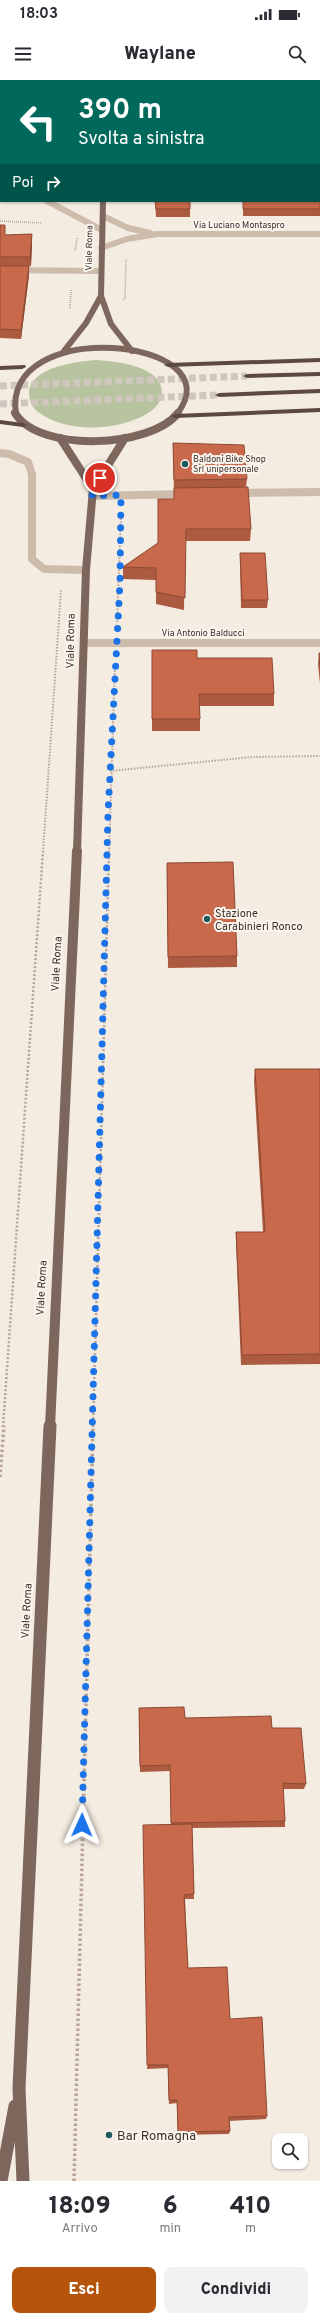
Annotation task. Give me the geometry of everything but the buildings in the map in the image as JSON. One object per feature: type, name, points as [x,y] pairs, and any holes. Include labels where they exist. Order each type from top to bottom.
[{"type":"highway","points":[[168,365],[320,360]]},
{"type":"highway","points":[[0,368],[22,367]]},
{"type":"highway","points":[[247,376],[320,374]]},
{"type":"highway","points":[[219,396],[320,391]]},
{"type":"highway","points":[[175,416],[320,410]]},
{"type":"highway","points":[[0,422],[24,425]]},
{"type":"main road","name":"Viale Roma","points":[[103,202],[101,248],[102,296],[111,324],[132,351]]},
{"type":"main road","points":[[64,350],[86,323],[102,296]]},
{"type":"main road","points":[[8,411],[24,425],[60,438],[81,441],[125,438],[162,426],[175,416],[185,403],[187,389],[181,376],[168,365],[152,357],[132,351],[86,348],[64,350],[41,357],[22,367],[12,376]]},
{"type":"main road","points":[[60,438],[93,493]]},
{"type":"main road","name":"Viale Roma","points":[[23,2181],[19,2088],[86,643],[86,570],[93,493],[125,438]]},
{"type":"main road","name":"Viale Roma","points":[[1,2181],[19,2088]]},
{"type":"street","points":[[49,202],[80,222],[102,230]]},
{"type":"street","name":"Via Luciano Montaspro","points":[[103,216],[128,228],[158,234]]},
{"type":"street","name":"Via Luciano Montaspro","points":[[101,248],[127,239],[158,234],[320,234]]},
{"type":"street","points":[[0,270],[101,271]]},
{"type":"street","points":[[0,453],[9,454],[28,462],[32,474],[32,559],[44,569],[86,570]]},
{"type":"street","points":[[225,493],[320,492]]},
{"type":"street","points":[[93,493],[121,495],[194,494]]},
{"type":"street","name":"Via Antonio Balducci","points":[[86,643],[320,643]]},
{"type":"path","points":[[0,221],[80,222],[72,271],[70,309]]},
{"type":"path","points":[[119,304],[125,298],[127,239]]},
{"type":"path","points":[[74,2181],[110,771],[120,582],[121,495]]},
{"type":"path","points":[[0,1478],[57,672],[62,570]]},
{"type":"path","points":[[110,771],[252,757],[320,756]]},
{"type":"green space","points":[[95,360],[125,363],[136,366],[154,376],[160,384],[162,393],[160,401],[155,408],[148,413],[129,422],[88,428],[60,423],[48,418],[33,407],[29,392],[37,377],[45,371],[55,367]]},
{"type":"tunnel","points":[[0,386],[247,376]]},
{"type":"tunnel","points":[[0,404],[219,395]]},
{"type":"place","name":"Baldoni Bike Shop Srl unipersonale","points":[[185,464]]},
{"type":"place","name":"Stazione Carabinieri Ronco","points":[[207,919]]},
{"type":"place","name":"Bar Romagna","points":[[109,2135]]},
{"type":"route","points":[[82,1825],[108,813],[120,582],[121,495],[92,496],[93,489],[100,478]]}]
